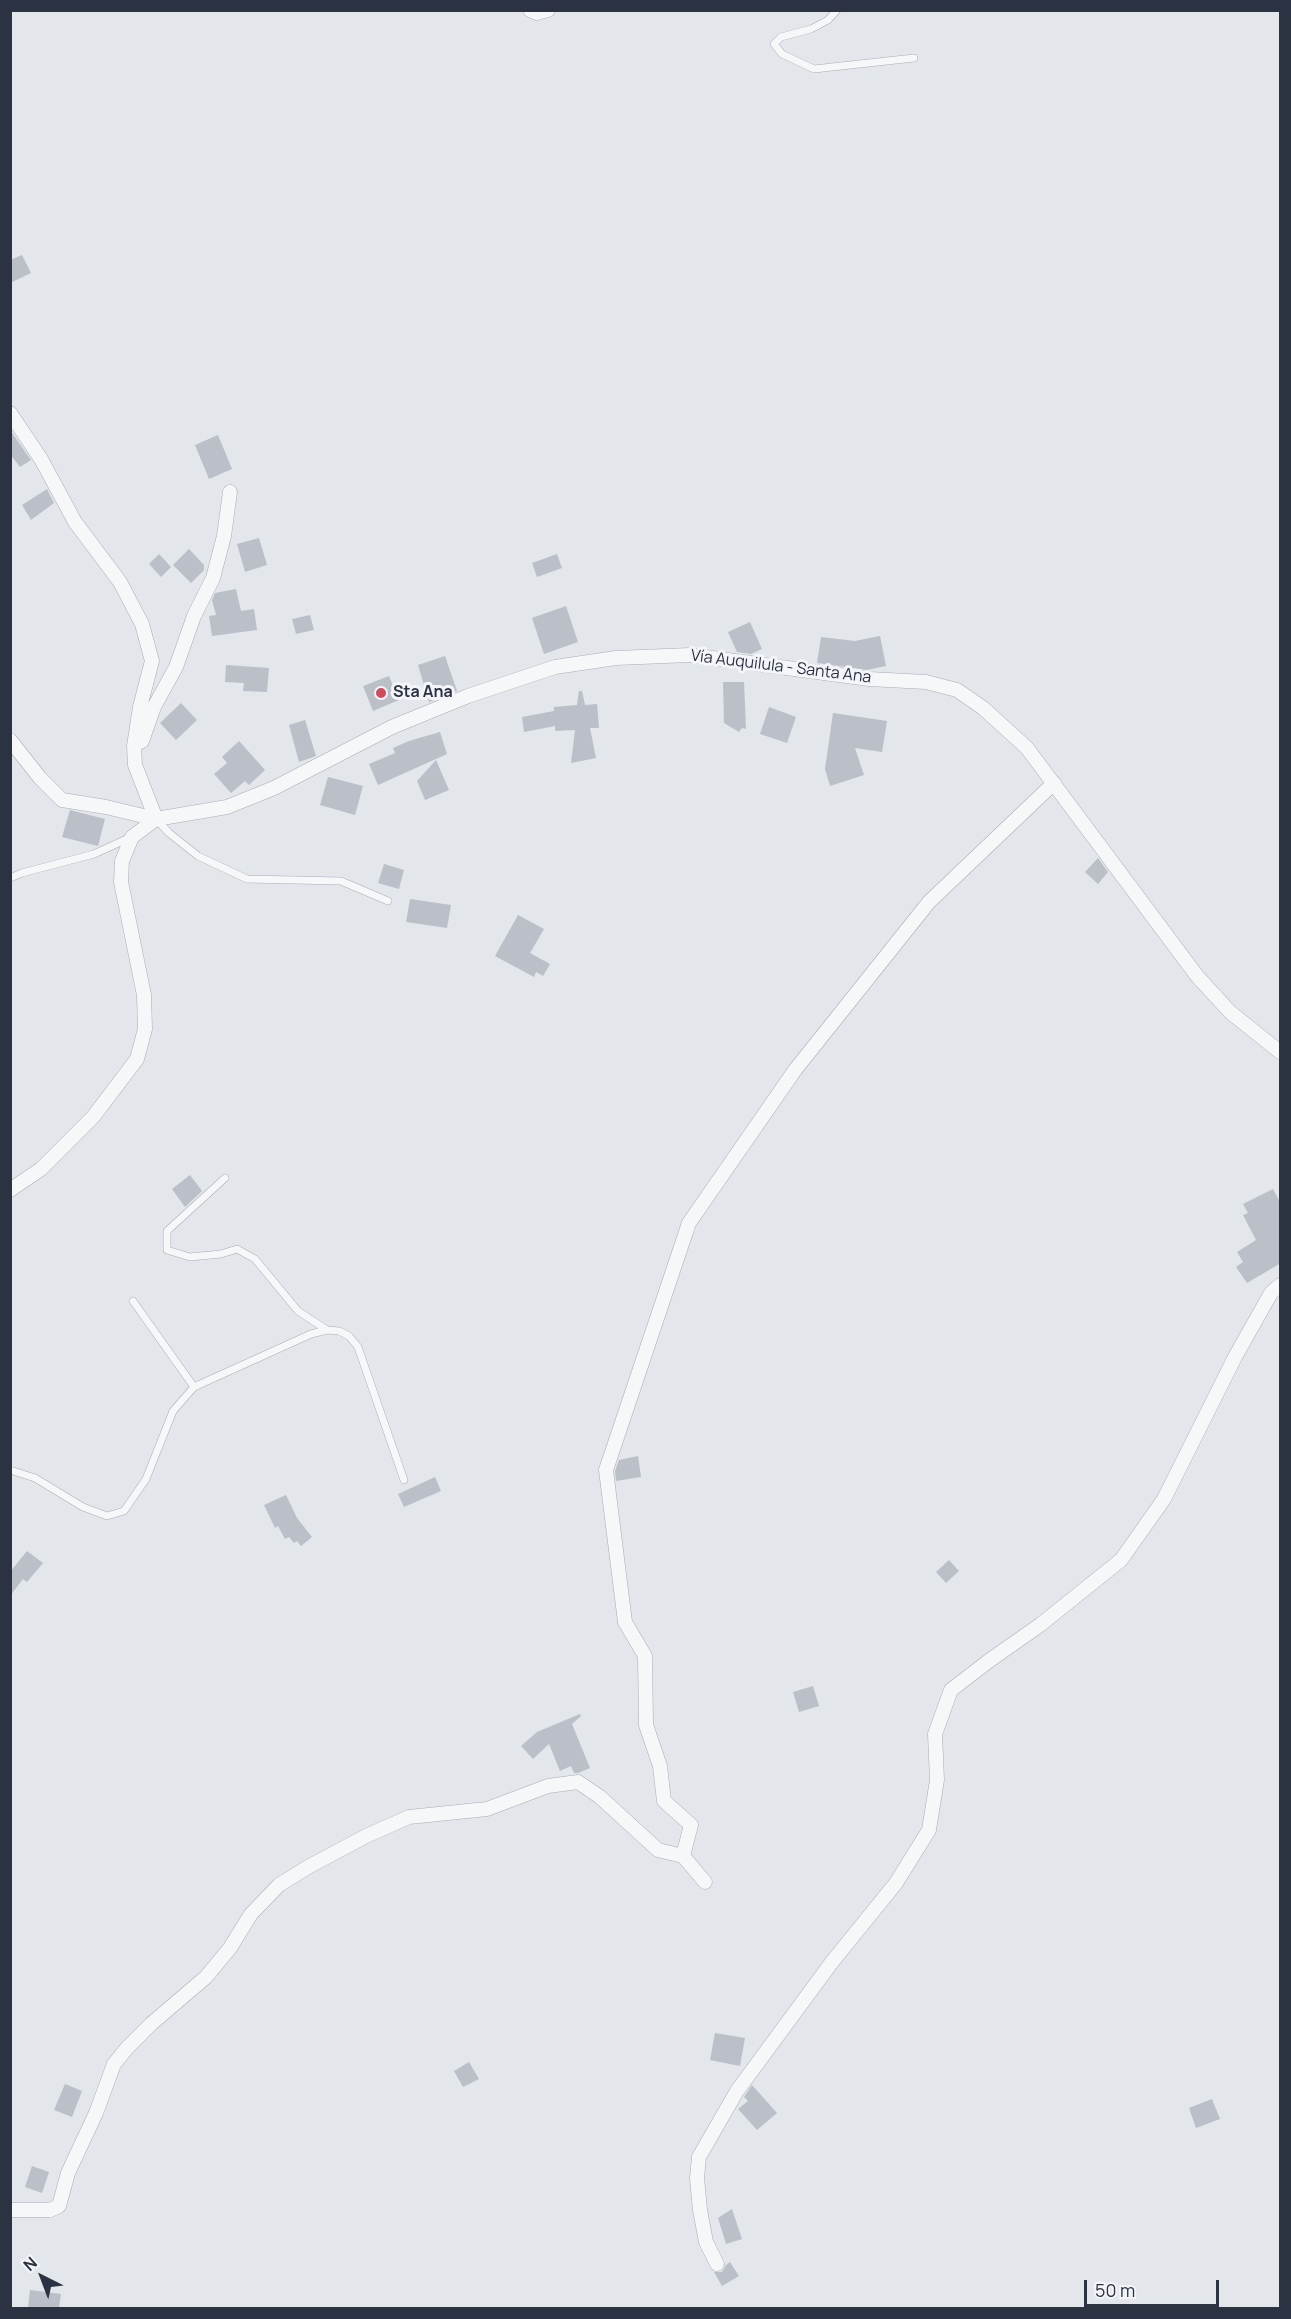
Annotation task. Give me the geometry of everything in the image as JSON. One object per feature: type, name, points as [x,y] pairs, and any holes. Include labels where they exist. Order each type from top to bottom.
[{"type":"street","points":[[530,10],[537,13],[548,10]]},
{"type":"street","points":[[10,412],[41,459],[75,522],[120,582],[142,624],[152,660],[140,707],[134,746],[135,765],[156,819]]},
{"type":"street","points":[[134,746],[142,741],[154,707],[176,667],[194,616],[213,578],[224,536],[230,492]]},
{"type":"street","name":"Vía Auquilula - Santa Ana","points":[[132,837],[156,819],[226,807],[274,788],[392,727],[468,696],[555,667],[616,658],[690,655],[869,679],[926,682],[957,690],[983,708],[1027,748],[1197,976],[1230,1012],[1281,1052]]},
{"type":"street","points":[[10,740],[40,778],[62,800],[106,807],[156,819]]},
{"type":"street","points":[[683,1856],[691,1825],[664,1801],[660,1766],[646,1725],[645,1656],[625,1622],[606,1470],[689,1223],[795,1071],[929,902],[1054,783]]},
{"type":"street","points":[[10,1190],[41,1169],[93,1117],[137,1059],[146,1029],[144,995],[122,882],[122,861],[132,837]]},
{"type":"street","points":[[717,2264],[706,2242],[700,2210],[697,2178],[699,2157],[737,2091],[832,1962],[896,1882],[928,1830],[937,1779],[935,1734],[951,1690],[1040,1625],[1121,1560],[1164,1499],[1235,1357],[1271,1293],[1281,1285]]},
{"type":"street","points":[[10,2210],[50,2210],[59,2206],[68,2173],[96,2113],[114,2064],[127,2048],[151,2024],[206,1977],[231,1948],[251,1914],[279,1885],[366,1836],[409,1817],[487,1809],[548,1786],[578,1782],[600,1797],[658,1850],[683,1856],[705,1882]]},
{"type":"lane","points":[[837,10],[828,20],[811,29],[781,38],[774,44],[782,54],[814,69],[914,58]]},
{"type":"lane","points":[[156,819],[169,833],[198,856],[248,879],[341,881],[388,901]]},
{"type":"lane","points":[[10,878],[94,854],[132,837]]},
{"type":"lane","points":[[225,1178],[167,1232],[167,1250],[190,1257],[221,1254],[237,1249],[255,1259],[298,1311],[327,1330]]},
{"type":"lane","points":[[133,1301],[194,1387]]},
{"type":"lane","points":[[10,1470],[35,1478],[83,1507],[106,1516],[124,1511],[146,1479],[173,1411],[194,1387],[311,1334],[339,1330],[349,1336],[358,1347],[404,1480]]},
{"type":"building","points":[[22,255],[31,273],[10,283],[10,260]]},
{"type":"building","points":[[10,430],[31,460],[20,467],[10,454]]},
{"type":"building","points":[[218,435],[232,469],[209,479],[195,445]]},
{"type":"building","points":[[47,489],[54,503],[31,520],[22,505]]},
{"type":"building","points":[[259,538],[267,565],[245,572],[237,544]]},
{"type":"building","points":[[189,549],[204,565],[204,570],[191,583],[173,565]]},
{"type":"building","points":[[159,554],[171,567],[161,577],[149,564]]},
{"type":"building","points":[[557,554],[562,568],[537,577],[532,563]]},
{"type":"building","points":[[236,589],[241,611],[254,609],[257,630],[212,636],[209,616],[216,615],[212,600],[215,593]]},
{"type":"building","points":[[566,606],[578,642],[544,654],[532,618]]},
{"type":"building","points":[[310,615],[314,630],[296,634],[292,619]]},
{"type":"building","points":[[750,622],[762,649],[751,654],[737,652],[728,632]]},
{"type":"building","points":[[880,636],[886,666],[867,670],[817,663],[821,637],[855,641]]},
{"type":"building","points":[[445,656],[457,691],[429,702],[418,665]]},
{"type":"building","points":[[226,665],[269,668],[267,692],[243,691],[244,683],[225,682]]},
{"type":"building","name":"Sta Ana","points":[[389,676],[399,700],[373,711],[363,686]]},
{"type":"building","points":[[723,682],[744,682],[746,729],[742,728],[739,732],[724,723]]},
{"type":"building","points":[[579,691],[582,691],[585,705],[597,704],[599,728],[590,728],[596,758],[571,763],[575,730],[555,731],[555,726],[524,732],[522,717],[554,711],[554,707],[577,705]]},
{"type":"building","points":[[181,703],[197,720],[176,740],[160,723]]},
{"type":"building","points":[[769,707],[796,717],[787,743],[760,734]]},
{"type":"building","points":[[833,713],[887,721],[882,752],[855,748],[864,775],[830,786],[825,769]]},
{"type":"building","points":[[305,720],[316,756],[299,762],[289,725]]},
{"type":"building","points":[[440,732],[447,754],[378,785],[369,764],[395,753],[393,748]]},
{"type":"building","points":[[239,741],[265,770],[249,785],[245,781],[231,793],[214,774],[227,763],[222,757]]},
{"type":"building","points":[[436,760],[449,790],[425,800],[417,781]]},
{"type":"building","points":[[328,777],[363,786],[355,815],[320,805]]},
{"type":"building","points":[[70,810],[105,819],[98,846],[62,837]]},
{"type":"building","points":[[1098,858],[1108,872],[1098,884],[1085,872]]},
{"type":"building","points":[[384,864],[404,870],[399,889],[378,883]]},
{"type":"building","points":[[410,899],[451,905],[447,928],[406,922]]},
{"type":"building","points":[[518,915],[544,929],[530,953],[550,964],[543,976],[536,972],[534,977],[495,956]]},
{"type":"building","points":[[190,1175],[202,1191],[185,1207],[172,1189]]},
{"type":"building","points":[[1273,1189],[1281,1204],[1281,1263],[1247,1283],[1236,1267],[1243,1262],[1237,1252],[1256,1240],[1243,1215],[1248,1213],[1243,1204]]},
{"type":"building","points":[[638,1456],[641,1477],[616,1481],[615,1471],[619,1460]]},
{"type":"building","points":[[435,1477],[441,1491],[404,1507],[398,1494]]},
{"type":"building","points":[[286,1495],[297,1518],[312,1537],[301,1546],[289,1537],[285,1539],[278,1526],[275,1528],[264,1505]]},
{"type":"building","points":[[27,1551],[43,1563],[27,1582],[23,1579],[10,1596],[10,1572]]},
{"type":"building","points":[[949,1560],[959,1571],[946,1583],[936,1572]]},
{"type":"building","points":[[813,1686],[819,1706],[799,1712],[793,1692]]},
{"type":"building","points":[[580,1714],[581,1716],[572,1724],[590,1768],[574,1773],[571,1766],[560,1771],[549,1744],[533,1759],[521,1746],[537,1732]]},
{"type":"building","points":[[715,2033],[745,2038],[740,2066],[710,2060]]},
{"type":"building","points":[[469,2062],[479,2079],[463,2087],[454,2071]]},
{"type":"building","points":[[65,2084],[82,2091],[72,2117],[54,2110]]},
{"type":"building","points":[[752,2085],[777,2113],[757,2130],[738,2109],[748,2101],[744,2097]]},
{"type":"building","points":[[1212,2099],[1220,2119],[1196,2128],[1189,2108]]},
{"type":"building","points":[[32,2166],[49,2172],[42,2193],[25,2187]]},
{"type":"building","points":[[732,2209],[742,2239],[726,2244],[718,2218]]},
{"type":"building","points":[[730,2262],[739,2276],[722,2286],[714,2272],[722,2272]]},
{"type":"building","points":[[30,2290],[61,2294],[59,2308],[28,2308]]},
{"type":"place","name":"Sta Ana","points":[[381,693]]}]
